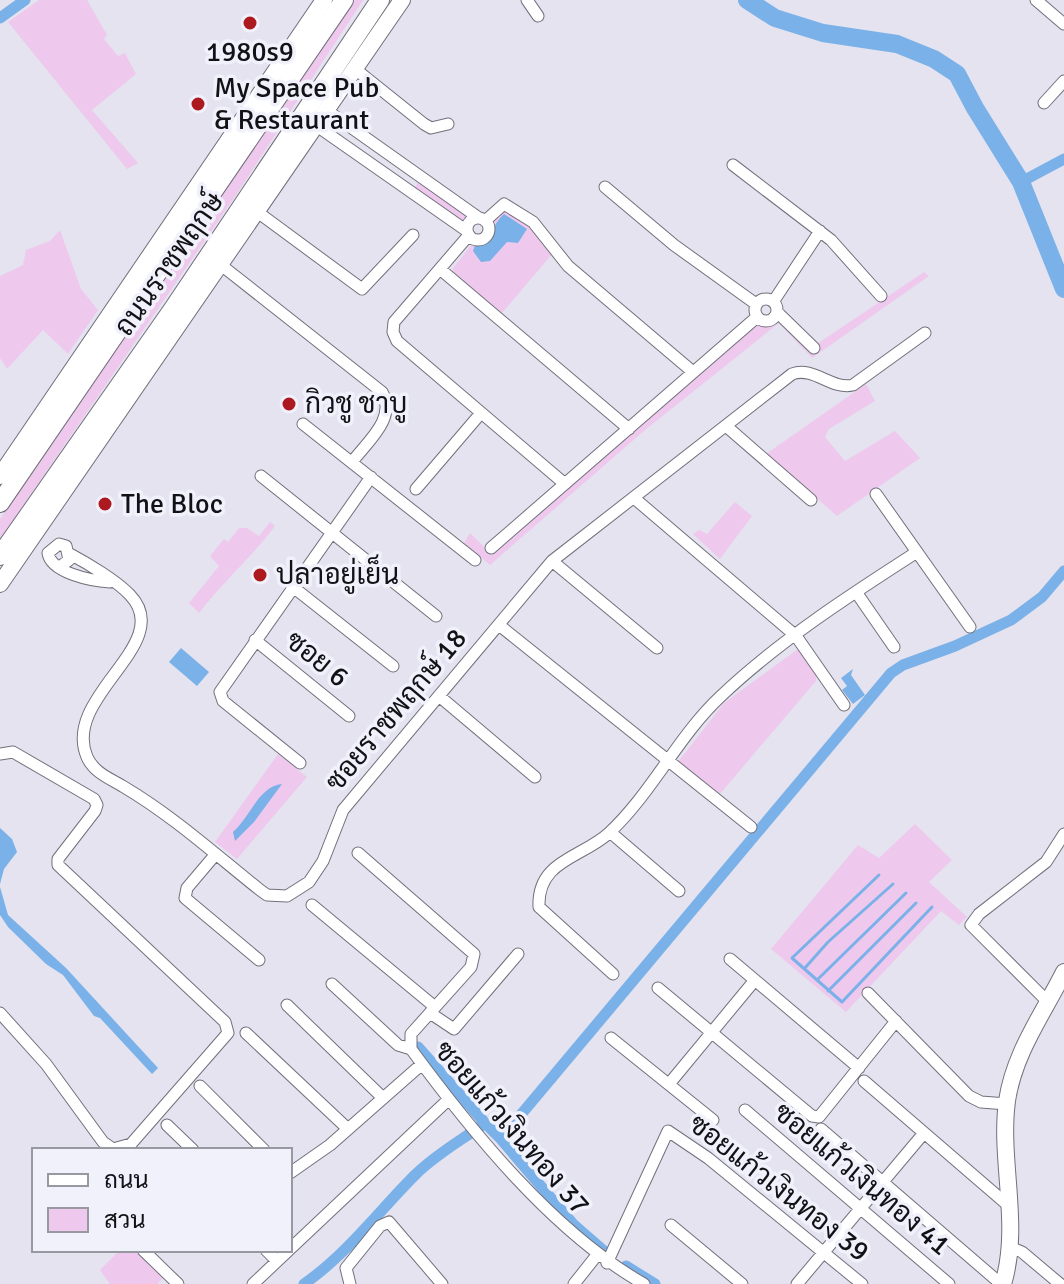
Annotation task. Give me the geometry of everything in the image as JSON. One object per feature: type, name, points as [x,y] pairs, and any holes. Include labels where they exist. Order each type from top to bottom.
[{"type":"main road","points":[[0,476],[120,304],[324,0]]},
{"type":"main road","name":"ถนนราชพฤกษ์","points":[[0,503],[344,0]]},
{"type":"main road","name":"ถนนราชพฤกษ์","points":[[0,556],[353,44],[380,0]]},
{"type":"main road","points":[[0,584],[402,0]]},
{"type":"main road","points":[[320,116],[353,44]]},
{"type":"main road","points":[[120,304],[134,293],[244,136],[259,125]]},
{"type":"main road","points":[[1002,1284],[1012,1248],[1007,1104],[1019,1056],[1064,974]]},
{"type":"street","points":[[527,0],[538,16]]},
{"type":"street","points":[[1036,0],[1064,24]]},
{"type":"street","points":[[354,68],[424,124],[431,128],[448,124]]},
{"type":"street","points":[[1044,103],[1064,81]]},
{"type":"street","points":[[320,116],[404,164],[482,219],[489,227],[485,237],[474,239],[393,180],[320,116]]},
{"type":"street","points":[[393,180],[404,164]]},
{"type":"street","points":[[733,165],[820,231],[881,296]]},
{"type":"street","points":[[406,188],[417,173]]},
{"type":"street","points":[[605,187],[768,321],[820,231]]},
{"type":"street","points":[[565,484],[397,341],[393,332],[394,322],[468,233],[470,221],[482,219],[504,204],[514,207],[536,224],[568,266],[693,372]]},
{"type":"street","points":[[256,211],[362,289],[413,235]]},
{"type":"street","points":[[221,265],[382,392],[388,408],[384,421],[352,462]]},
{"type":"street","points":[[440,269],[629,429]]},
{"type":"street","points":[[491,548],[693,372],[765,299],[814,348]]},
{"type":"street","name":"ซอยราชพฤกษ์ 18","points":[[65,562],[85,581],[110,582],[130,594],[136,604],[138,636],[129,655],[87,711],[82,742],[87,757],[101,774],[145,800],[267,895],[287,896],[297,891],[319,869],[343,810],[552,561],[792,374],[809,372],[841,385],[853,385],[925,333]]},
{"type":"street","points":[[416,489],[481,413]]},
{"type":"street","points":[[303,424],[475,560]]},
{"type":"street","points":[[726,426],[811,500]]},
{"type":"street","points":[[261,476],[436,616]]},
{"type":"street","points":[[300,763],[223,701],[220,692],[371,477]]},
{"type":"street","points":[[876,494],[970,627]]},
{"type":"street","points":[[634,498],[796,636],[844,705]]},
{"type":"street","name":"ซอยราชพฤกษ์ 18","points":[[33,538],[66,546],[65,562]]},
{"type":"street","name":"ซอยราชพฤกษ์ 18","points":[[33,538],[54,565],[65,562]]},
{"type":"street","points":[[49,557],[55,545]]},
{"type":"street","points":[[613,974],[547,918],[539,907],[538,898],[561,860],[582,853],[610,832],[721,696],[796,636],[917,552]]},
{"type":"street","points":[[552,561],[657,648]]},
{"type":"street","points":[[293,587],[393,666]]},
{"type":"street","points":[[856,592],[894,647]]},
{"type":"street","points":[[499,625],[751,827]]},
{"type":"street","name":"ซอย 6","points":[[255,640],[349,716]]},
{"type":"street","points":[[439,696],[535,777]]},
{"type":"street","points":[[0,754],[13,752],[94,799],[97,805],[95,811],[58,859],[58,865],[225,1022],[228,1033],[131,1144],[117,1148]]},
{"type":"street","points":[[610,832],[679,891]]},
{"type":"street","points":[[1048,1002],[972,930],[971,925],[979,914],[1046,862],[1064,834]]},
{"type":"street","name":"ซอยแก้วเงินทอง 37","points":[[358,853],[474,954],[471,967],[411,1034],[411,1049],[449,1099],[567,1228],[604,1260],[644,1284]]},
{"type":"street","points":[[215,855],[187,888],[185,898],[259,960]]},
{"type":"street","points":[[312,905],[454,1029],[518,954]]},
{"type":"street","points":[[730,959],[859,1068]]},
{"type":"street","points":[[669,1084],[755,980]]},
{"type":"street","points":[[332,984],[398,1045],[411,1049]]},
{"type":"street","points":[[658,988],[812,1116],[824,1113],[896,1021]]},
{"type":"street","points":[[868,993],[969,1096],[981,1102],[1007,1104]]},
{"type":"street","points":[[287,1005],[382,1097]]},
{"type":"street","points":[[0,1013],[46,1064],[103,1142],[112,1148]]},
{"type":"street","points":[[246,1033],[348,1129]]},
{"type":"street","points":[[611,1038],[713,1120]]},
{"type":"street","points":[[292,1171],[348,1129],[422,1064]]},
{"type":"street","points":[[864,1081],[1009,1206]]},
{"type":"street","points":[[200,1086],[262,1148]]},
{"type":"street","points":[[292,1248],[449,1099]]},
{"type":"street","name":"ซอยแก้วเงินทอง 41","points":[[745,1110],[949,1284]]},
{"type":"street","points":[[167,1125],[191,1148]]},
{"type":"street","points":[[821,1129],[1002,1284]]},
{"type":"street","name":"ซอยแก้วเงินทอง 39","points":[[574,1284],[604,1260],[617,1244],[663,1134],[668,1131],[708,1158],[862,1284]]},
{"type":"street","points":[[797,1284],[924,1133]]},
{"type":"street","points":[[350,1284],[346,1268],[380,1226],[389,1222],[442,1284]]},
{"type":"street","points":[[671,1225],[742,1284]]},
{"type":"street","points":[[1012,1248],[1022,1252],[1060,1284]]},
{"type":"street","points":[[145,1252],[178,1284]]},
{"type":"street","points":[[268,1252],[277,1261]]},
{"type":"street","points":[[253,1284],[288,1252]]},
{"type":"green space","points":[[39,0],[87,0],[107,35],[104,39],[118,56],[125,53],[136,74],[92,110],[138,163],[127,169],[8,22]]},
{"type":"green space","points":[[355,0],[363,0],[234,198],[0,539],[0,519]]},
{"type":"green space","points":[[419,180],[467,215],[463,223],[414,189]]},
{"type":"green space","points":[[504,208],[519,214],[553,253],[502,313],[453,272],[453,268],[473,243],[486,239],[492,232],[491,223]]},
{"type":"green space","points":[[60,230],[81,289],[98,310],[68,354],[43,330],[7,369],[0,358],[0,276],[23,265],[26,250],[50,241]]},
{"type":"green space","points":[[924,272],[929,276],[812,358],[779,323],[645,430],[490,565],[464,543],[470,533],[492,555],[757,322],[783,318],[813,352],[820,348],[817,344]]},
{"type":"green space","points":[[866,384],[875,401],[829,429],[825,437],[845,461],[895,431],[920,458],[837,516],[766,454]]},
{"type":"green space","points":[[735,502],[752,516],[720,559],[693,534],[699,530],[707,534]]},
{"type":"green space","points":[[270,522],[275,526],[199,613],[189,603],[219,566],[210,556],[224,539],[228,542],[239,528],[247,528],[259,536]]},
{"type":"green space","points":[[798,649],[816,675],[816,681],[719,795],[678,762],[724,703]]},
{"type":"green space","points":[[278,754],[307,777],[237,859],[215,842]]},
{"type":"green space","points":[[915,824],[952,860],[929,882],[967,917],[959,925],[941,911],[846,1012],[771,949],[858,845],[879,858]]},
{"type":"green space","points":[[118,1252],[138,1252],[164,1277],[157,1284],[110,1284],[100,1270]]},
{"type":"water","points":[[504,214],[527,229],[518,243],[507,242],[490,261],[481,262],[473,251],[475,245],[487,238]]},
{"type":"water","points":[[181,648],[209,672],[197,686],[169,662]]},
{"type":"water","points":[[853,669],[851,675],[865,695],[853,704],[842,690],[847,686],[841,678]]},
{"type":"water","points":[[282,784],[254,822],[235,841],[233,832],[261,796]]},
{"type":"water","points":[[0,828],[12,839],[17,852],[4,869],[0,884]]},
{"type":"water","points":[[0,887],[8,915],[66,968],[158,1068],[152,1074],[100,1018],[94,1016],[63,975],[46,964],[8,927],[0,915]]},
{"type":"waterway","points":[[0,18],[25,0]]},
{"type":"waterway","points":[[747,0],[775,18],[823,33],[897,44],[934,59],[957,74],[1021,182],[1064,289]]},
{"type":"waterway","points":[[1021,182],[1064,159]]},
{"type":"waterway","points":[[304,1284],[334,1260],[415,1175],[440,1154],[485,1123],[500,1138],[503,1136],[891,673],[903,665],[955,646],[1011,620],[1042,597],[1064,571]]},
{"type":"waterway","points":[[879,875],[792,958],[842,1002],[932,907]]},
{"type":"waterway","points":[[804,969],[828,942],[893,884]]},
{"type":"waterway","points":[[817,980],[906,893]]},
{"type":"waterway","points":[[828,991],[916,903]]},
{"type":"waterway","points":[[418,1047],[485,1123]]},
{"type":"waterway","points":[[500,1138],[574,1225],[605,1252]]},
{"type":"waterway","points":[[626,1266],[655,1284]]},
{"type":"place","name":"1980s9","points":[[250,23]]},
{"type":"place","name":"My Space Pub & Restaurant","points":[[198,104]]},
{"type":"place","name":"กิวชู ชาบู","points":[[289,404]]},
{"type":"place","name":"The Bloc","points":[[105,504]]},
{"type":"place","name":"ปลาอยู่เย็น","points":[[260,575]]}]
